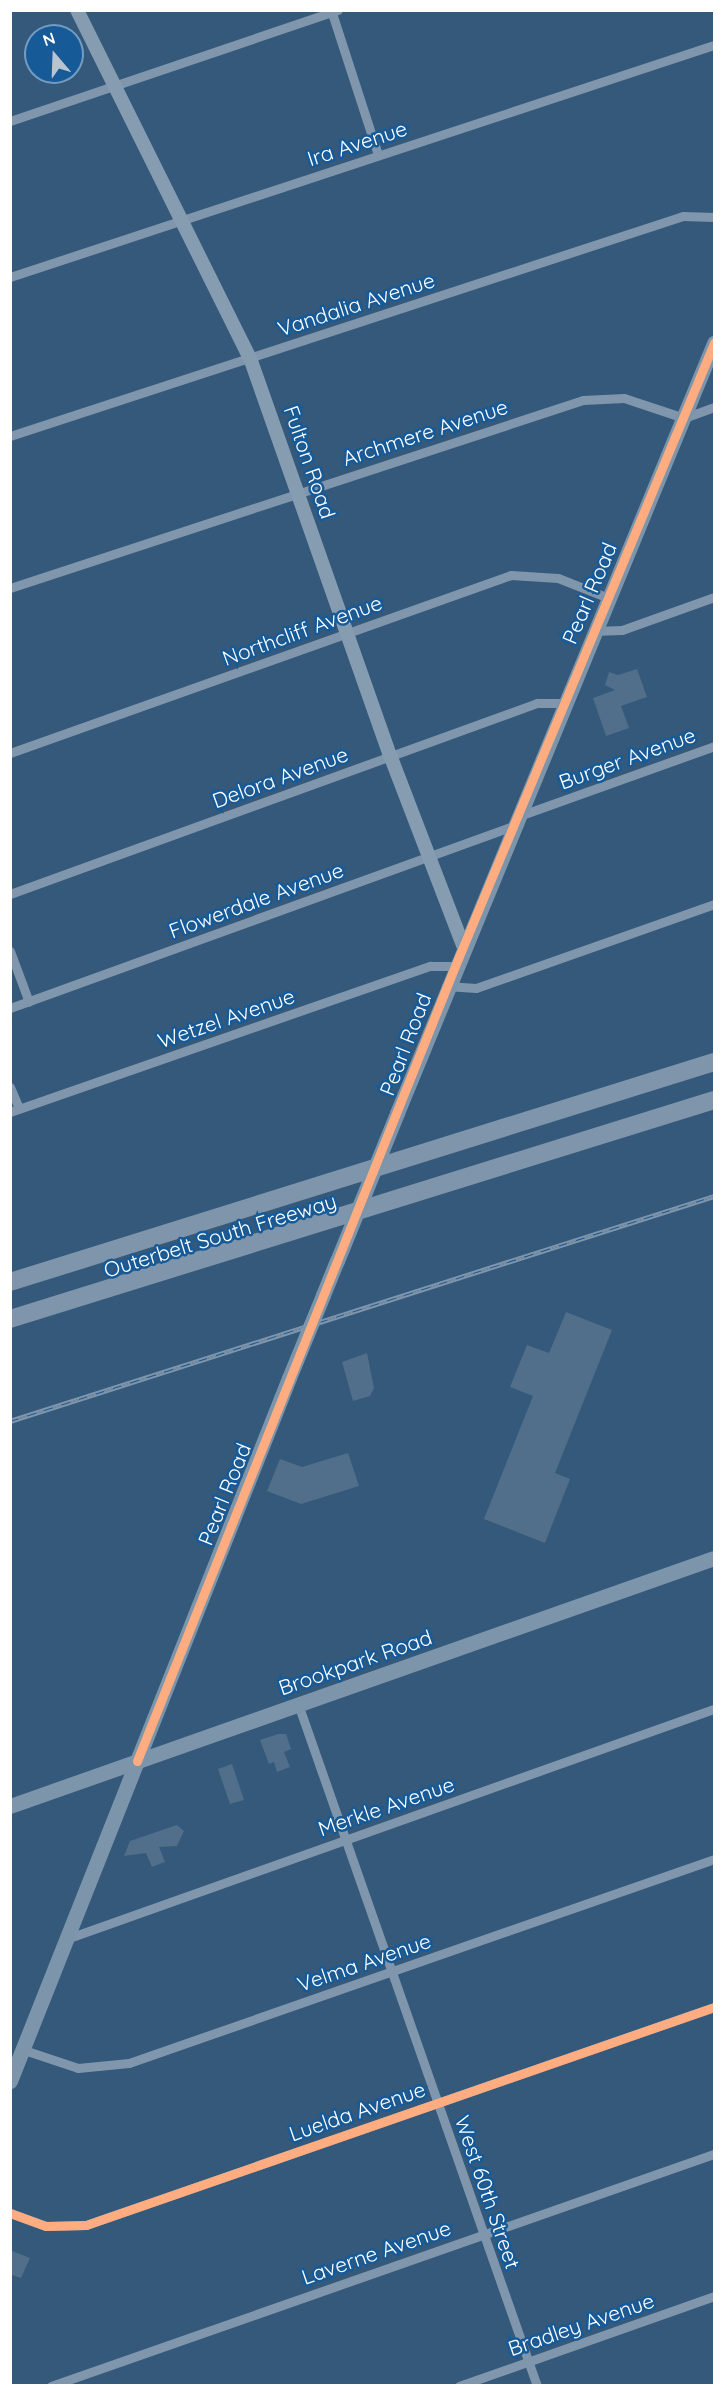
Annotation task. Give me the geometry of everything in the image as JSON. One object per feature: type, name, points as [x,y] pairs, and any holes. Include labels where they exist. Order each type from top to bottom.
[{"type":"highway","name":"Outerbelt South Freeway","points":[[10,1282],[714,1062]]},
{"type":"highway","name":"Outerbelt South Freeway","points":[[10,1319],[714,1100]]},
{"type":"highway","points":[[10,1274],[87,1257]]},
{"type":"main road","name":"Fulton Road","points":[[77,10],[250,358],[427,857],[463,945]]},
{"type":"main road","name":"Pearl Road","points":[[10,2081],[69,1938],[137,1761],[463,945],[606,597],[714,343]]},
{"type":"main road","name":"Brookpark Road","points":[[10,1806],[714,1558]]},
{"type":"street","points":[[10,121],[334,11],[378,155]]},
{"type":"street","name":"Ira Avenue","points":[[10,277],[714,45]]},
{"type":"street","name":"Vandalia Avenue","points":[[10,436],[683,216],[714,218]]},
{"type":"street","name":"Archmere Avenue","points":[[10,588],[602,395],[624,398],[684,418]]},
{"type":"street","points":[[684,418],[714,407]]},
{"type":"street","name":"Northcliff Avenue","points":[[10,753],[520,574],[558,578],[606,597]]},
{"type":"street","points":[[593,631],[622,630],[714,597]]},
{"type":"street","name":"Delora Avenue","points":[[10,894],[537,703],[563,703]]},
{"type":"street","name":"Burger Avenue","points":[[515,821],[714,746]]},
{"type":"street","name":"Flowerdale Avenue","points":[[10,1008],[427,857],[515,821]]},
{"type":"street","points":[[447,986],[476,988],[714,904]]},
{"type":"street","points":[[10,951],[29,1002]]},
{"type":"street","name":"Wetzel Avenue","points":[[15,1110],[430,966],[455,966]]},
{"type":"street","points":[[10,1087],[15,1110]]},
{"type":"street","name":"West 60th Street","points":[[298,1704],[537,2385]]},
{"type":"street","name":"Merkle Avenue","points":[[69,1938],[714,1709]]},
{"type":"street","name":"Velma Avenue","points":[[24,2050],[78,2068],[112,2067],[714,1860]]},
{"type":"street","name":"Luelda Avenue","points":[[10,2212],[46,2226],[86,2225],[714,2007]]},
{"type":"street","name":"Laverne Avenue","points":[[53,2385],[714,2154]]},
{"type":"street","name":"Bradley Avenue","points":[[459,2385],[714,2296]]},
{"type":"building","points":[[637,669],[647,697],[621,706],[629,728],[606,736],[593,698],[615,690],[605,685],[609,672],[618,675]]},
{"type":"building","points":[[566,1312],[612,1330],[555,1473],[570,1479],[545,1543],[484,1519],[533,1396],[510,1387],[527,1345],[549,1353]]},
{"type":"building","points":[[367,1353],[374,1388],[370,1396],[353,1401],[342,1362]]},
{"type":"building","points":[[348,1453],[359,1486],[301,1504],[267,1491],[280,1459],[302,1467]]},
{"type":"building","points":[[286,1734],[291,1749],[284,1752],[290,1767],[277,1772],[274,1762],[269,1764],[260,1740]]},
{"type":"building","points":[[232,1764],[244,1800],[230,1804],[218,1769]]},
{"type":"building","points":[[177,1825],[184,1831],[177,1846],[159,1847],[165,1862],[152,1867],[146,1853],[124,1856],[130,1841]]},
{"type":"building","points":[[10,2250],[30,2258],[21,2278],[10,2274]]},
{"type":"railway","points":[[10,1421],[714,1196]]},
{"type":"cycle path","points":[[137,1761],[455,966],[714,343]]},
{"type":"cycle path","points":[[10,2213],[46,2226],[86,2225],[714,2007]]}]
